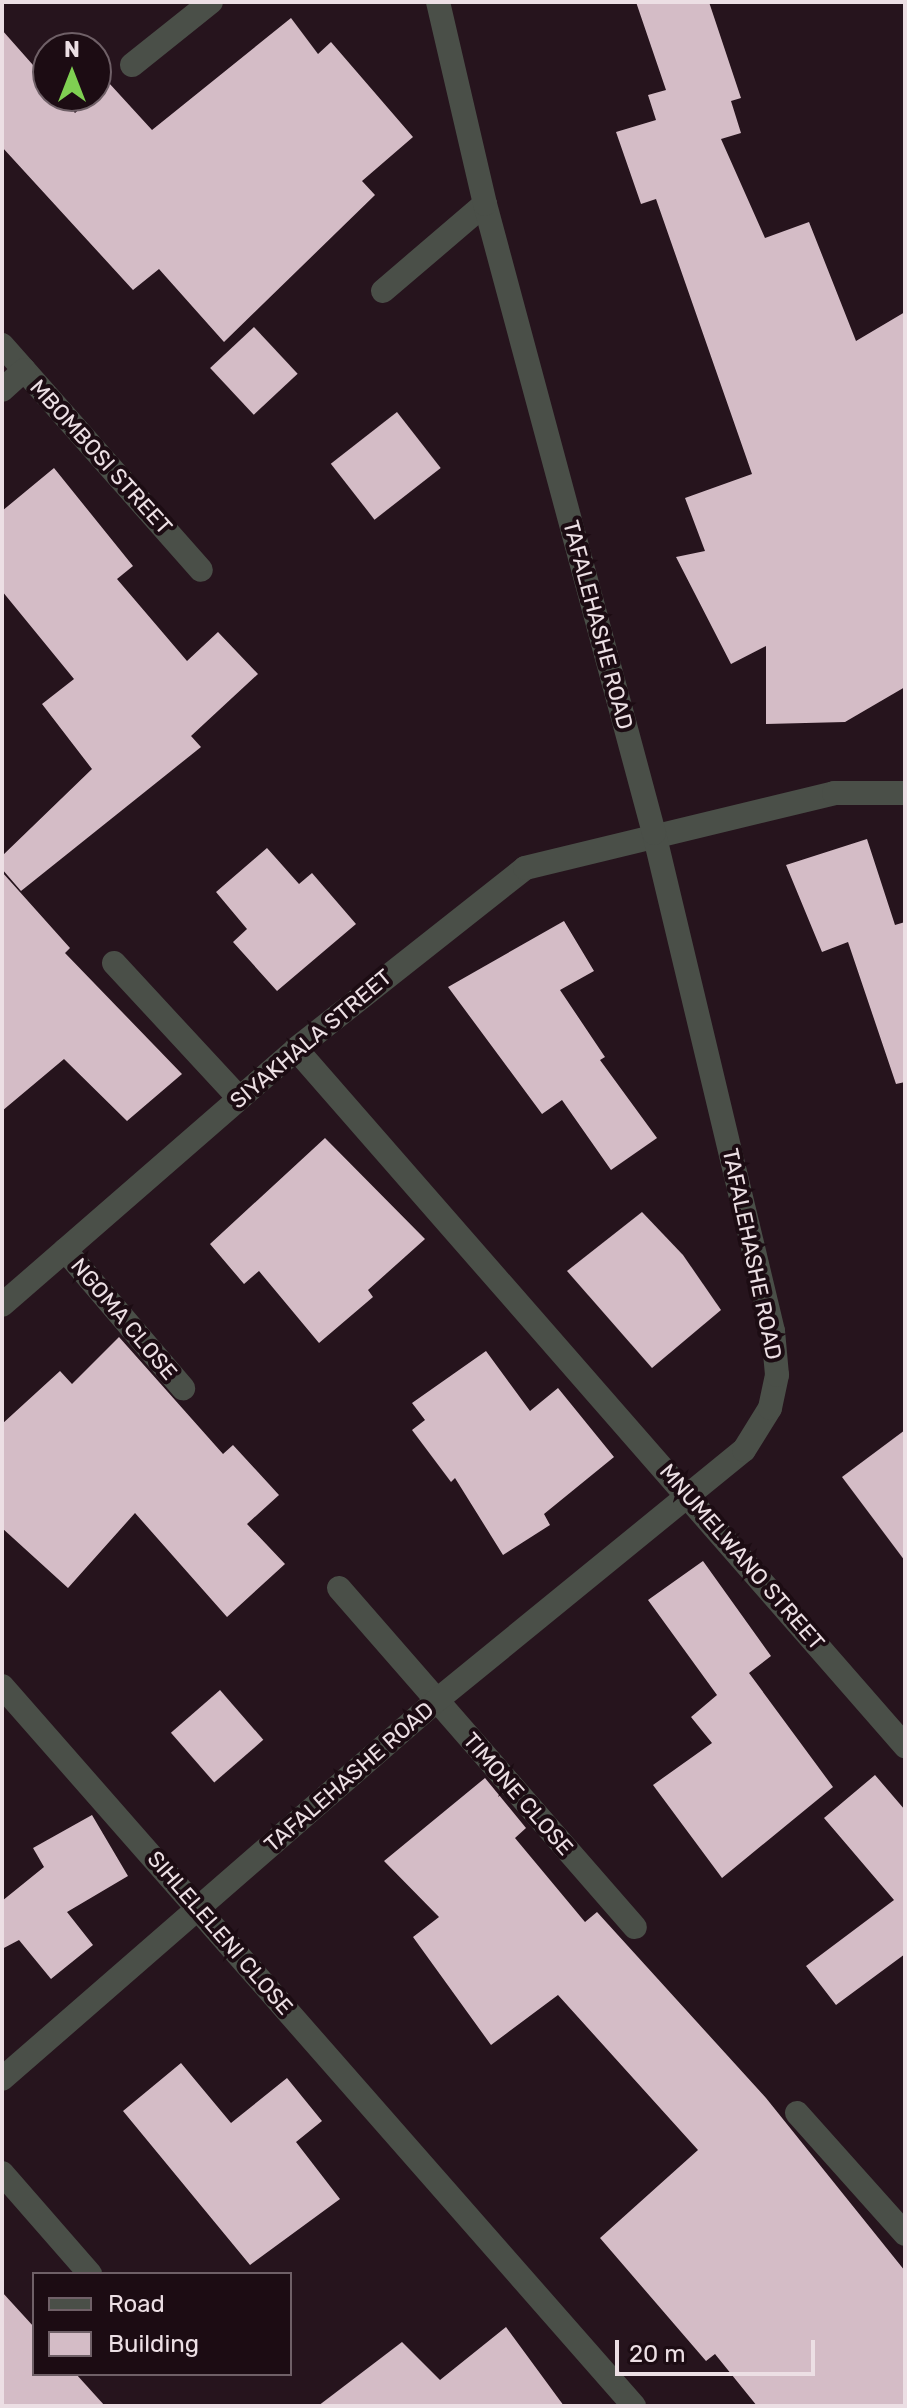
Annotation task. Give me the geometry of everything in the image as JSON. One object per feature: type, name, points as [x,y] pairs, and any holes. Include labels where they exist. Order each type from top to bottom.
[{"type":"street","points":[[132,65],[211,2]]},
{"type":"street","name":"TAFALEHASHE ROAD","points":[[2,2079],[436,1701],[744,1450],[770,1408],[777,1375],[773,1331],[654,833],[485,204],[438,2]]},
{"type":"street","points":[[383,291],[485,204]]},
{"type":"street","name":"MBOMBOSI STREET","points":[[2,345],[201,570]]},
{"type":"street","points":[[2,390],[24,370]]},
{"type":"street","name":"SIYAKHALA STREET","points":[[2,1305],[296,1049],[525,868],[654,833],[834,793],[905,793]]},
{"type":"street","points":[[114,963],[239,1098]]},
{"type":"street","name":"MNUMELWANO STREET","points":[[296,1049],[689,1495],[905,1746]]},
{"type":"street","name":"NGOMA CLOSE","points":[[65,1250],[183,1388]]},
{"type":"street","name":"TIMONE CLOSE","points":[[339,1588],[635,1927]]},
{"type":"street","name":"SIHLELELENI CLOSE","points":[[2,1686],[77,1776],[201,1906],[359,2095],[634,2406]]},
{"type":"street","points":[[797,2113],[905,2234]]},
{"type":"street","points":[[2,2173],[88,2272]]},
{"type":"building","points":[[636,2],[709,2],[741,98],[731,101],[741,133],[721,139],[765,238],[809,222],[856,341],[905,312],[905,687],[845,722],[766,724],[766,646],[731,664],[676,557],[705,551],[685,498],[752,474],[656,199],[641,204],[616,132],[656,120],[648,95],[666,90]]},
{"type":"building","points":[[291,18],[318,54],[331,42],[413,137],[362,181],[375,195],[224,342],[159,269],[133,290],[2,147],[2,30],[32,64],[32,112],[112,112],[112,86],[152,130]]},
{"type":"building","points":[[254,327],[298,374],[254,415],[210,368]]},
{"type":"building","points":[[397,412],[441,468],[375,520],[331,464]]},
{"type":"building","points":[[54,468],[133,566],[117,579],[187,661],[218,632],[258,674],[191,736],[201,747],[21,891],[2,869],[2,856],[92,769],[42,704],[74,679],[2,591],[2,511]]},
{"type":"building","points":[[867,839],[895,925],[905,922],[905,1082],[896,1084],[848,942],[822,952],[786,865]]},
{"type":"building","points":[[267,848],[299,884],[312,873],[356,924],[277,991],[233,942],[247,929],[216,892]]},
{"type":"building","points":[[2,872],[70,948],[65,953],[182,1074],[127,1121],[64,1059],[2,1111]]},
{"type":"building","points":[[564,921],[594,971],[560,990],[605,1057],[600,1060],[657,1138],[611,1170],[562,1100],[542,1114],[448,987]]},
{"type":"building","points":[[325,1138],[425,1239],[368,1290],[373,1297],[319,1343],[259,1271],[244,1284],[210,1244]]},
{"type":"building","points":[[642,1212],[683,1255],[721,1310],[652,1368],[567,1271]]},
{"type":"building","points":[[119,1337],[223,1454],[233,1445],[279,1495],[247,1524],[285,1564],[227,1617],[135,1513],[68,1588],[2,1528],[2,1424],[60,1371],[72,1384]]},
{"type":"building","points":[[486,1351],[530,1411],[558,1388],[614,1457],[544,1514],[550,1525],[503,1555],[455,1478],[451,1482],[412,1430],[425,1420],[412,1403]]},
{"type":"building","points":[[905,1430],[905,1561],[842,1477]]},
{"type":"building","points":[[703,1561],[771,1656],[749,1673],[833,1787],[722,1878],[653,1785],[712,1743],[691,1717],[717,1695],[648,1600]]},
{"type":"building","points":[[220,1690],[263,1740],[214,1782],[171,1733]]},
{"type":"building","points":[[875,1775],[905,1810],[905,1954],[836,2005],[806,1966],[894,1900],[824,1818]]},
{"type":"building","points":[[485,1778],[526,1828],[515,1838],[585,1922],[597,1912],[766,2098],[905,2271],[905,2406],[757,2406],[715,2354],[706,2361],[600,2238],[698,2150],[558,1995],[491,2045],[413,1937],[439,1917],[384,1861]]},
{"type":"building","points":[[92,1815],[128,1876],[67,1912],[93,1945],[51,1979],[19,1940],[2,1949],[2,1901],[44,1867],[33,1848]]},
{"type":"building","points":[[181,2063],[231,2123],[287,2078],[322,2121],[296,2142],[340,2199],[250,2265],[123,2111]]},
{"type":"building","points":[[2,2292],[32,2325],[32,2376],[78,2376],[105,2406],[2,2406]]},
{"type":"building","points":[[506,2327],[564,2406],[318,2406],[402,2342],[440,2380]]}]
